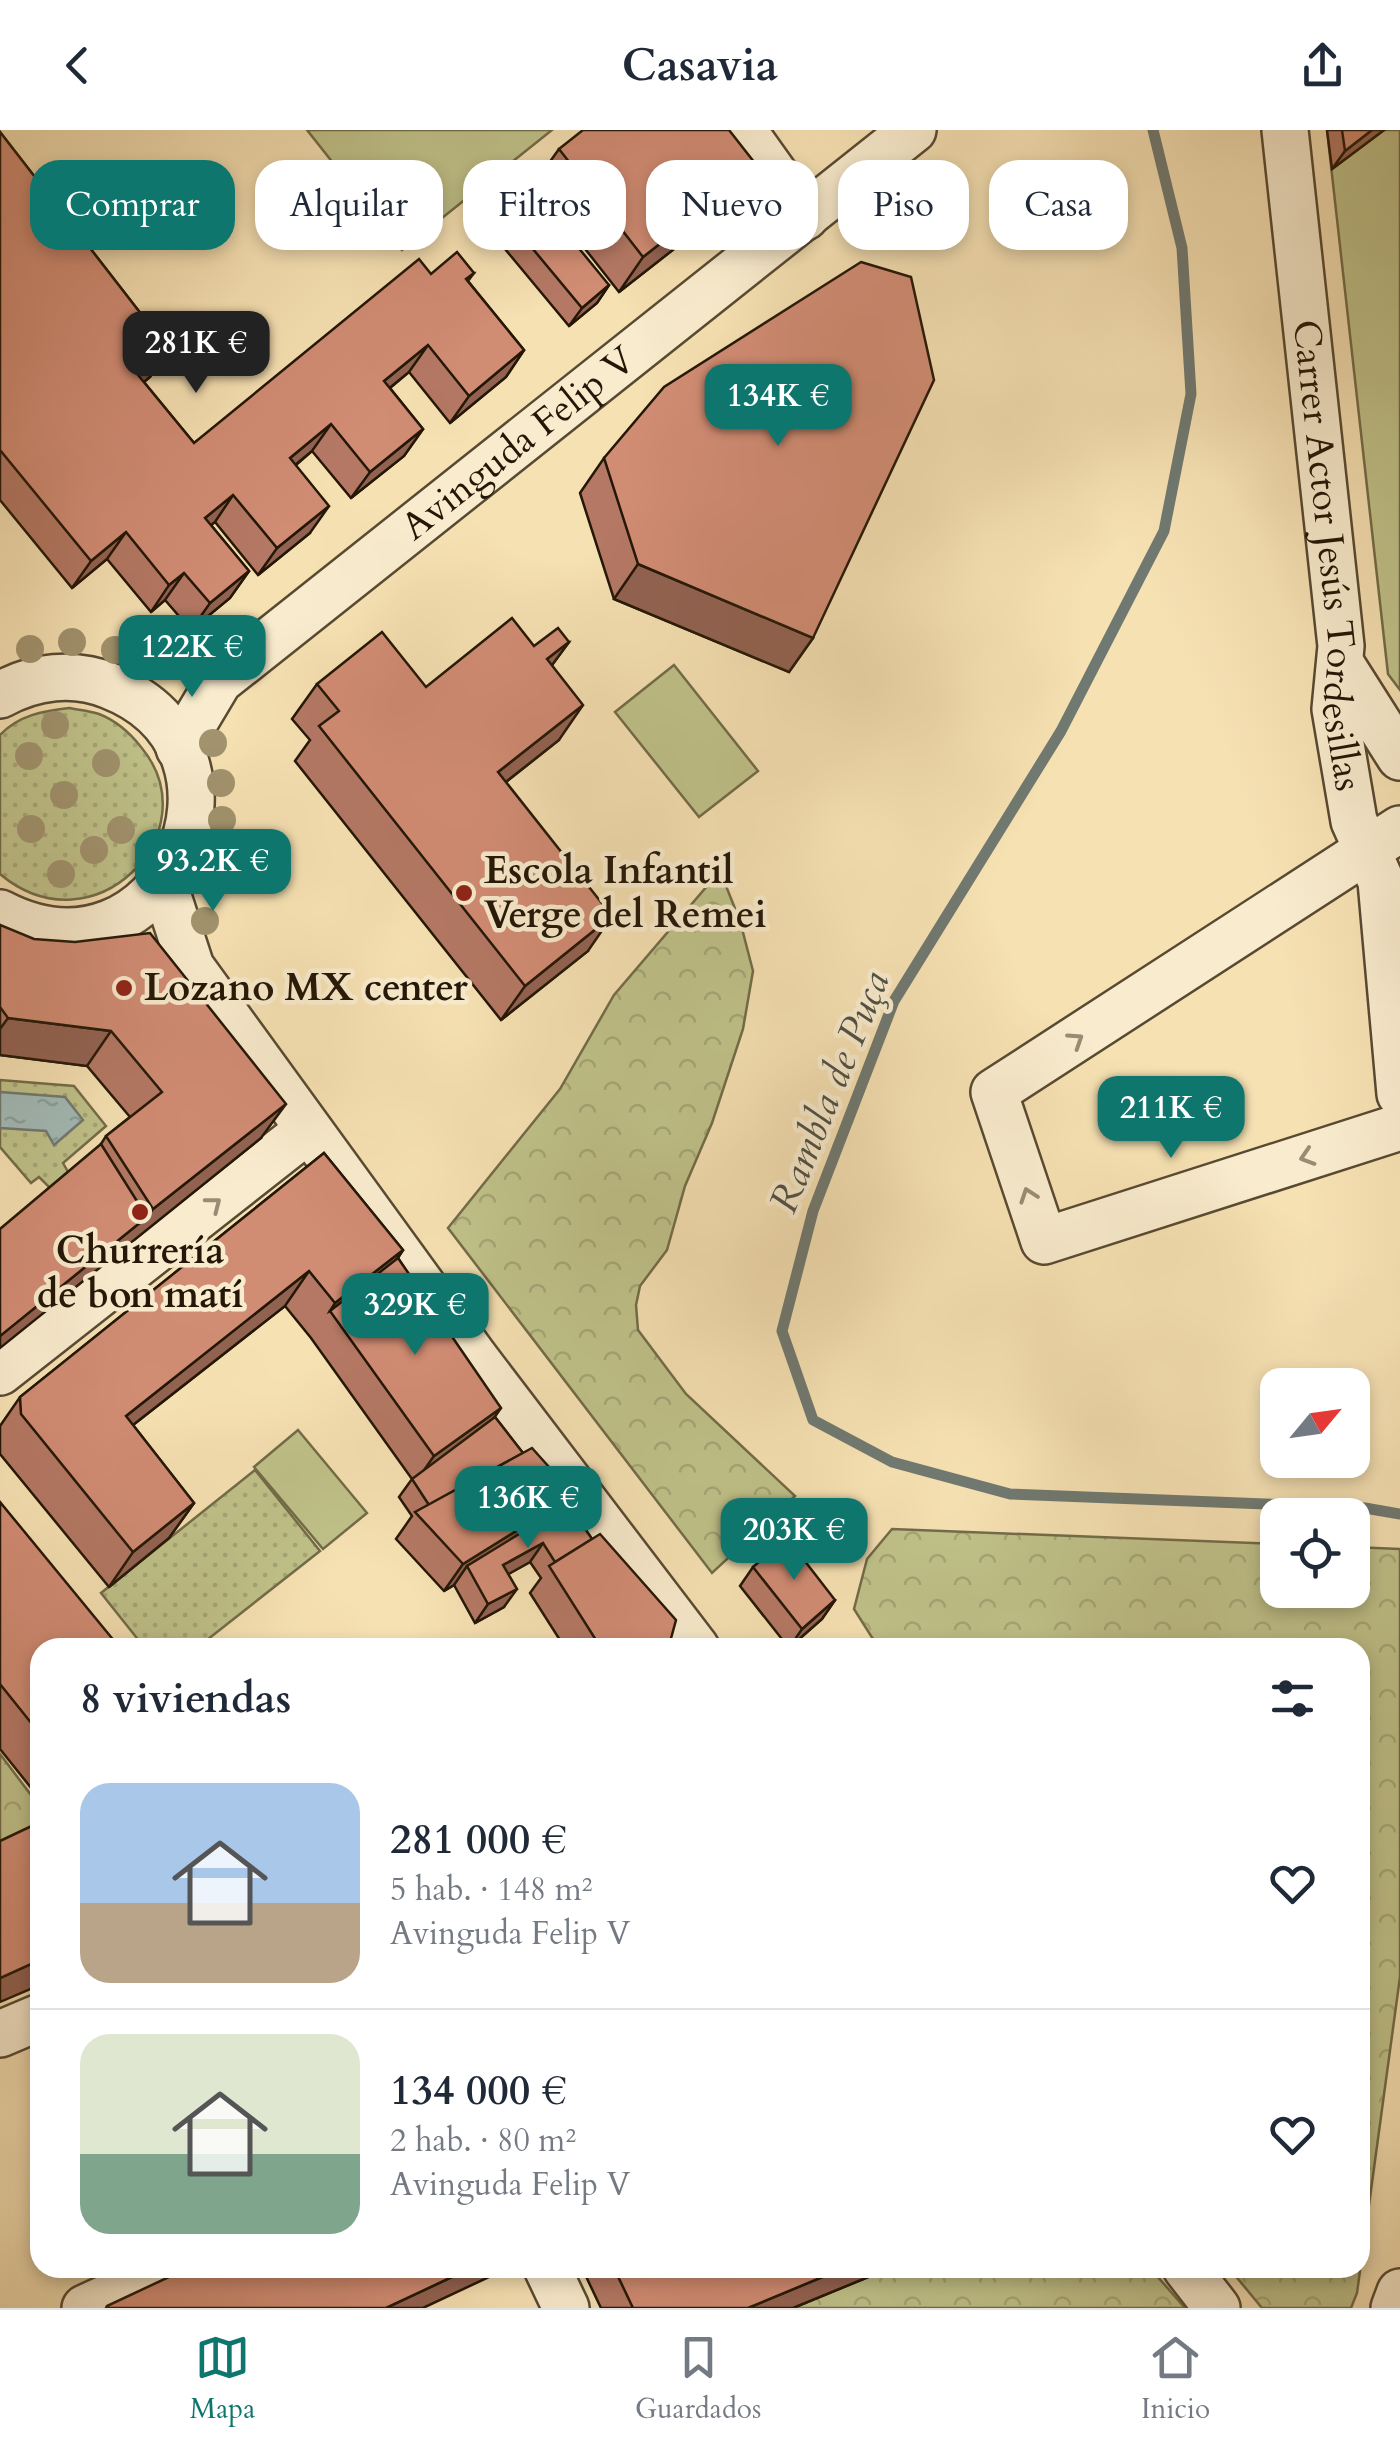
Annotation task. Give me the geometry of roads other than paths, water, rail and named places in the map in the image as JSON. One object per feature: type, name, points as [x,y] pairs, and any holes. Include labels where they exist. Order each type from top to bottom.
[{"type":"street","points":[[743,130],[765,160]]},
{"type":"street","name":"Avinguda Felip V","points":[[818,206],[913,130]]},
{"type":"street","name":"Carrer Actor Jesús Tordesillas","points":[[1285,130],[1341,664],[1335,708],[1354,821],[1384,840],[1381,882],[1400,1094]]},
{"type":"street","name":"Avinguda Felip V","points":[[179,748],[219,681],[763,250]]},
{"type":"street","points":[[1341,664],[1400,756]]},
{"type":"street","points":[[0,913],[17,922],[53,930],[89,929],[122,917],[164,884],[184,848],[192,808],[191,787],[179,748],[142,703],[85,678],[8,683]]},
{"type":"street","name":"Avinguda Felip V","points":[[142,703],[219,681]]},
{"type":"street","points":[[1384,840],[994,1092],[1044,1241],[1400,1128]]},
{"type":"street","points":[[164,884],[191,967],[475,1358],[688,1638]]},
{"type":"street","points":[[122,917],[191,967]]},
{"type":"street","points":[[0,1372],[308,1130]]},
{"type":"street","points":[[0,2034],[30,2021]]},
{"type":"street","points":[[85,2308],[150,2278]]},
{"type":"street","points":[[552,2278],[566,2308]]},
{"type":"street","points":[[1194,2278],[1217,2308]]},
{"type":"street","points":[[1394,2308],[1400,2292]]},
{"type":"water","points":[[0,1092],[65,1097],[83,1120],[54,1145],[46,1131],[0,1128]]},
{"type":"waterway","name":"Rambla de Puça","points":[[1153,130],[1182,248],[1191,394],[1164,531],[1061,731],[894,1001],[813,1211],[782,1331],[813,1420],[892,1462],[1010,1494],[1365,1508],[1400,1514]]},
{"type":"place","name":"Escola Infantil Verge del Remei","points":[[464,893]]},
{"type":"place","name":"Lozano MX center","points":[[124,988]]},
{"type":"place","name":"Churrería de bon matí","points":[[140,1212]]}]
